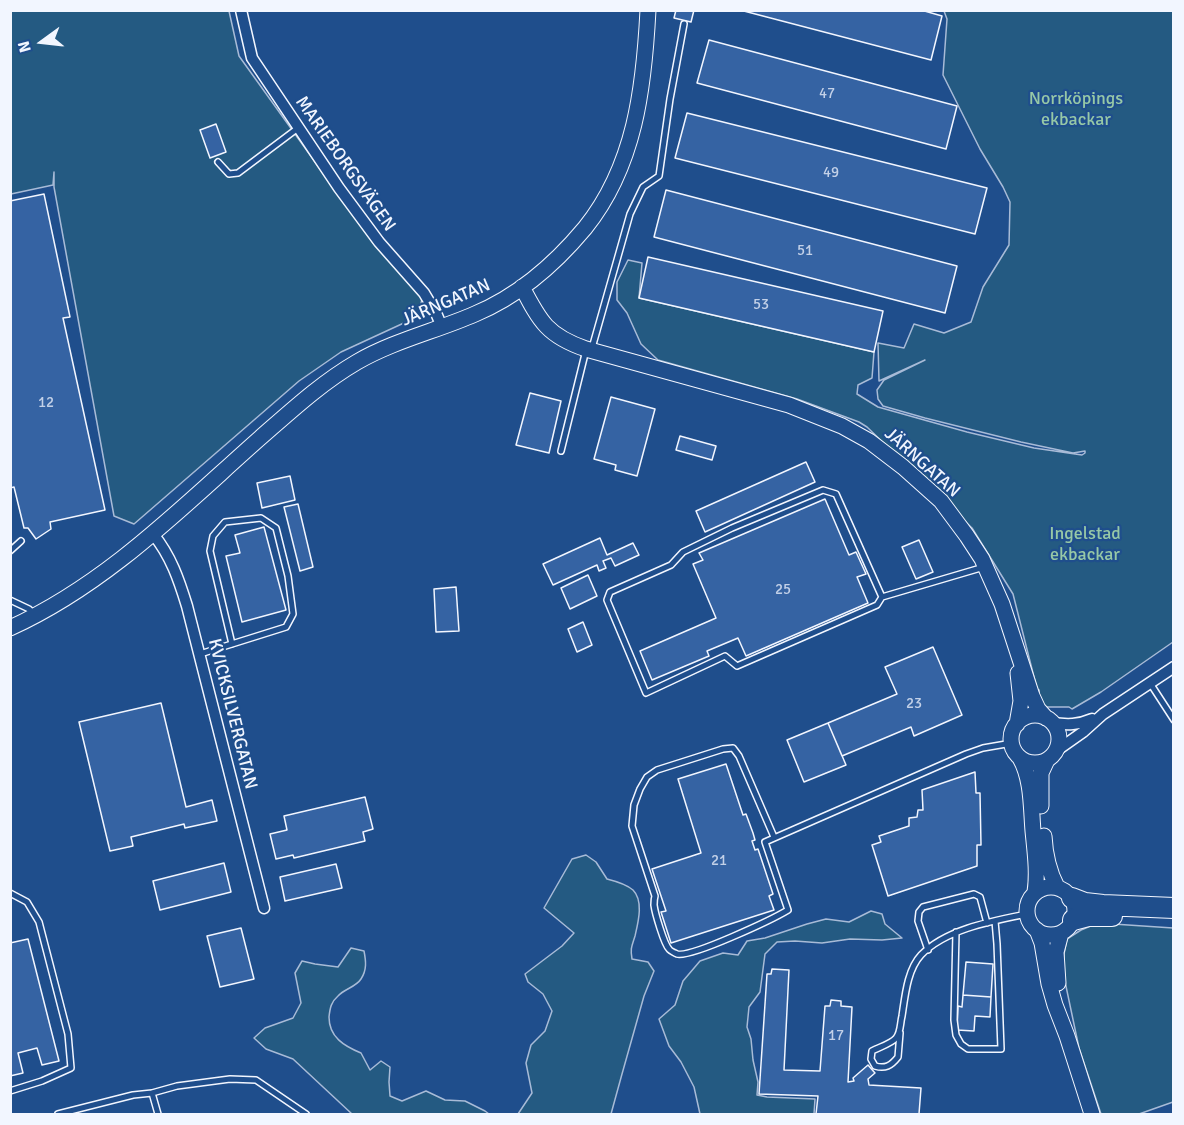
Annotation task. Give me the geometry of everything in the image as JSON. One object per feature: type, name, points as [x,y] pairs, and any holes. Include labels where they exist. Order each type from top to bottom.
[{"type":"highway","points":[[1065,892],[1085,903],[1173,908]]},
{"type":"highway","points":[[1067,927],[1082,917],[1094,915],[1173,919]]},
{"type":"street","name":"MARIEBORGSVÄGEN","points":[[242,10],[252,58],[339,188],[379,242],[424,293],[442,327]]},
{"type":"street","points":[[522,288],[547,268],[572,243],[604,202],[618,176],[635,120],[643,74],[648,10]]},
{"type":"street","name":"JÄRNGATAN","points":[[10,628],[36,616],[102,575],[153,534],[297,405],[334,377],[368,356],[487,309],[522,288],[542,321],[551,331],[568,342],[789,405],[842,426],[869,441],[903,467],[941,501],[967,536],[985,567],[1002,604],[1038,709],[1049,721]]},
{"type":"street","name":"KVICKSILVERGATAN","points":[[153,534],[170,558],[178,578],[200,654],[264,908]]},
{"type":"street","name":"JÄRNGATAN","points":[[1015,644],[1021,701],[1017,724]]},
{"type":"street","points":[[1020,758],[1040,763],[1083,732],[1103,714],[1173,667]]},
{"type":"street","points":[[1035,892],[1036,869],[1030,789],[1024,765],[1011,743],[1013,729],[1023,719],[1030,716],[1038,716],[1066,725],[1076,725],[1103,714]]},
{"type":"street","points":[[1049,721],[1057,731],[1059,741],[1041,773],[1040,782],[1047,861],[1050,874],[1075,909],[1056,952],[1056,972],[1067,1036]]},
{"type":"street","points":[[1065,892],[1049,886],[1041,888],[1028,902],[1027,914],[1028,920],[1042,943],[1052,995],[1092,1114]]},
{"type":"street","points":[[1036,930],[1048,935],[1067,927]]},
{"type":"lane","points":[[561,451],[630,214],[643,187],[660,176],[670,99],[684,24]]},
{"type":"lane","points":[[218,162],[229,174],[238,173],[298,128]]},
{"type":"lane","points":[[882,597],[836,494],[823,489],[682,552],[671,565],[610,592],[606,600],[646,693],[725,656],[737,666],[877,605],[882,597],[985,567]]},
{"type":"lane","points":[[200,654],[232,644],[286,627],[293,614],[288,576],[276,528],[261,518],[225,522],[213,536],[210,552],[232,644]]},
{"type":"lane","points":[[10,551],[21,541]]},
{"type":"lane","points":[[10,600],[29,609],[36,616]]},
{"type":"lane","points":[[1150,683],[1173,720]]},
{"type":"lane","points":[[774,837],[739,756],[733,748],[723,749],[657,770],[647,777],[634,805],[632,826],[655,896],[654,906],[664,940],[670,951],[679,955],[688,954],[732,937],[788,910],[765,842],[966,753],[1011,743]]},
{"type":"lane","points":[[10,893],[27,902],[39,922],[68,1034],[71,1068],[42,1081],[10,1091]]},
{"type":"lane","points":[[928,950],[918,921],[919,912],[924,908],[974,894],[980,897],[987,923]]},
{"type":"lane","points":[[900,1033],[895,1040],[872,1051],[871,1059],[875,1066],[882,1068],[889,1066],[898,1057],[905,996],[911,972],[921,956],[956,932],[1027,914]]},
{"type":"lane","points":[[956,932],[954,1020],[956,1035],[961,1044],[968,1049],[1001,1049],[995,921]]},
{"type":"lane","points":[[58,1114],[177,1086],[230,1079],[256,1080],[306,1114]]},
{"type":"lane","points":[[152,1093],[158,1114]]},
{"type":"green space","points":[[11,11],[229,11],[239,56],[374,244],[422,298],[419,316],[341,352],[299,381],[134,524],[114,516],[54,187],[54,172],[53,185],[11,194]]},
{"type":"green space","name":"Norrköpings ekbackar","points":[[944,11],[1173,11],[1173,642],[1101,692],[1072,709],[1069,707],[1040,707],[1039,690],[1013,594],[972,528],[867,427],[797,399],[658,360],[641,344],[627,313],[617,300],[617,282],[628,260],[642,263],[639,298],[874,352],[872,378],[858,385],[857,394],[878,407],[1034,448],[1082,455],[1085,453],[1085,451],[1073,453],[1021,442],[925,418],[883,406],[878,399],[877,390],[884,380],[925,360],[879,381],[878,343],[904,348],[914,324],[944,333],[971,322],[983,287],[1009,245],[1010,202],[980,149],[943,75],[947,19]]},
{"type":"green space","points":[[586,855],[596,862],[607,879],[627,886],[636,895],[639,912],[631,952],[632,959],[648,962],[654,971],[644,996],[611,1114],[518,1114],[532,1093],[526,1063],[531,1045],[545,1031],[552,1011],[543,994],[528,982],[525,974],[562,946],[574,933],[544,908],[572,859]]},
{"type":"green space","points":[[871,911],[882,914],[885,924],[902,938],[850,939],[822,943],[777,942],[765,954],[760,992],[749,1007],[747,1027],[758,1082],[757,1095],[815,1099],[814,1114],[700,1114],[694,1087],[681,1062],[669,1046],[659,1019],[675,1005],[683,981],[700,961],[723,953],[738,955],[747,941],[765,938],[826,919],[849,922]]},
{"type":"green space","points":[[1098,923],[1173,928],[1173,1102],[1139,1114],[1101,1114],[1079,1048],[1063,972],[1064,954],[1067,939]]},
{"type":"green space","points":[[351,948],[364,951],[366,962],[359,982],[336,998],[330,1008],[330,1024],[339,1040],[361,1053],[370,1070],[381,1061],[390,1067],[390,1096],[402,1101],[426,1091],[445,1100],[465,1101],[489,1114],[352,1114],[293,1059],[266,1049],[254,1038],[265,1028],[293,1018],[301,1003],[295,973],[302,961],[338,967]]},
{"type":"building","points":[[676,10],[694,10],[691,22],[674,18]]},
{"type":"building","points":[[740,10],[921,10],[942,16],[931,60]]},
{"type":"building","points":[[709,40],[957,106],[946,149],[697,83]]},
{"type":"building","points":[[687,113],[987,188],[975,234],[675,158]]},
{"type":"building","points":[[216,124],[226,152],[210,158],[200,130]]},
{"type":"building","points":[[666,190],[957,266],[945,313],[654,237]]},
{"type":"building","points":[[44,194],[70,317],[63,318],[105,510],[50,522],[51,529],[36,539],[28,528],[24,528],[14,487],[10,488],[10,201]]},
{"type":"building","points":[[648,257],[883,311],[874,352],[639,298]]},
{"type":"building","points":[[530,393],[561,401],[549,453],[516,445]]},
{"type":"building","points":[[611,397],[655,409],[637,476],[615,470],[616,465],[594,459]]},
{"type":"building","points":[[680,436],[716,446],[712,460],[676,450]]},
{"type":"building","points":[[806,462],[815,482],[705,532],[696,511]]},
{"type":"building","points":[[290,476],[295,500],[262,508],[257,483]]},
{"type":"building","points":[[825,499],[849,555],[856,552],[866,574],[857,577],[868,603],[746,656],[738,638],[707,651],[709,656],[652,680],[640,651],[716,618],[693,564],[703,560],[699,553]]},
{"type":"building","points":[[298,504],[313,567],[300,571],[284,507]]},
{"type":"building","points":[[264,527],[286,610],[242,622],[226,556],[240,553],[235,535]]},
{"type":"building","points":[[600,538],[607,555],[633,543],[639,555],[615,566],[611,558],[603,561],[606,568],[599,571],[597,565],[553,585],[543,564]]},
{"type":"building","points":[[919,540],[933,572],[916,579],[902,547]]},
{"type":"building","points":[[588,575],[597,596],[570,609],[561,588]]},
{"type":"building","points":[[456,587],[459,631],[436,632],[434,589]]},
{"type":"building","points":[[583,622],[592,645],[577,652],[568,629]]},
{"type":"building","points":[[933,647],[962,715],[914,736],[911,727],[842,756],[828,723],[897,694],[885,667]]},
{"type":"building","points":[[161,703],[186,807],[212,800],[217,821],[185,828],[184,824],[131,837],[133,846],[110,851],[79,722]]},
{"type":"building","points":[[828,723],[846,765],[804,782],[787,740]]},
{"type":"building","points":[[726,764],[743,815],[746,814],[753,833],[755,840],[752,841],[755,850],[758,849],[773,894],[769,896],[774,910],[671,943],[661,912],[666,911],[652,869],[701,853],[678,779]]},
{"type":"building","points":[[975,772],[976,793],[980,793],[981,845],[977,845],[977,866],[888,896],[872,845],[881,842],[879,836],[909,826],[909,818],[917,817],[918,810],[923,810],[922,790]]},
{"type":"building","points":[[365,797],[373,829],[363,832],[365,841],[294,858],[293,855],[276,859],[270,834],[287,830],[284,816]]},
{"type":"building","points":[[224,863],[231,892],[160,910],[153,881]]},
{"type":"building","points":[[336,864],[342,888],[285,901],[280,877]]},
{"type":"building","points":[[241,928],[254,979],[220,987],[207,936]]},
{"type":"building","points":[[28,939],[59,1061],[42,1065],[37,1048],[18,1053],[23,1073],[10,1076],[10,943]]},
{"type":"building","points":[[966,962],[993,964],[991,997],[963,995]]},
{"type":"building","points":[[772,969],[789,970],[784,1070],[820,1071],[825,1006],[830,1006],[831,1000],[841,1001],[841,1006],[852,1007],[848,1082],[854,1081],[853,1078],[868,1065],[875,1073],[868,1079],[869,1085],[921,1088],[919,1114],[816,1114],[818,1096],[759,1094],[767,974],[771,974]]},
{"type":"building","points":[[963,995],[991,997],[990,1017],[975,1016],[974,1031],[957,1030],[958,1006],[962,1007]]},
{"type":"park label","name":"Ingelstad ekbackar","points":[[1085,544]]}]
